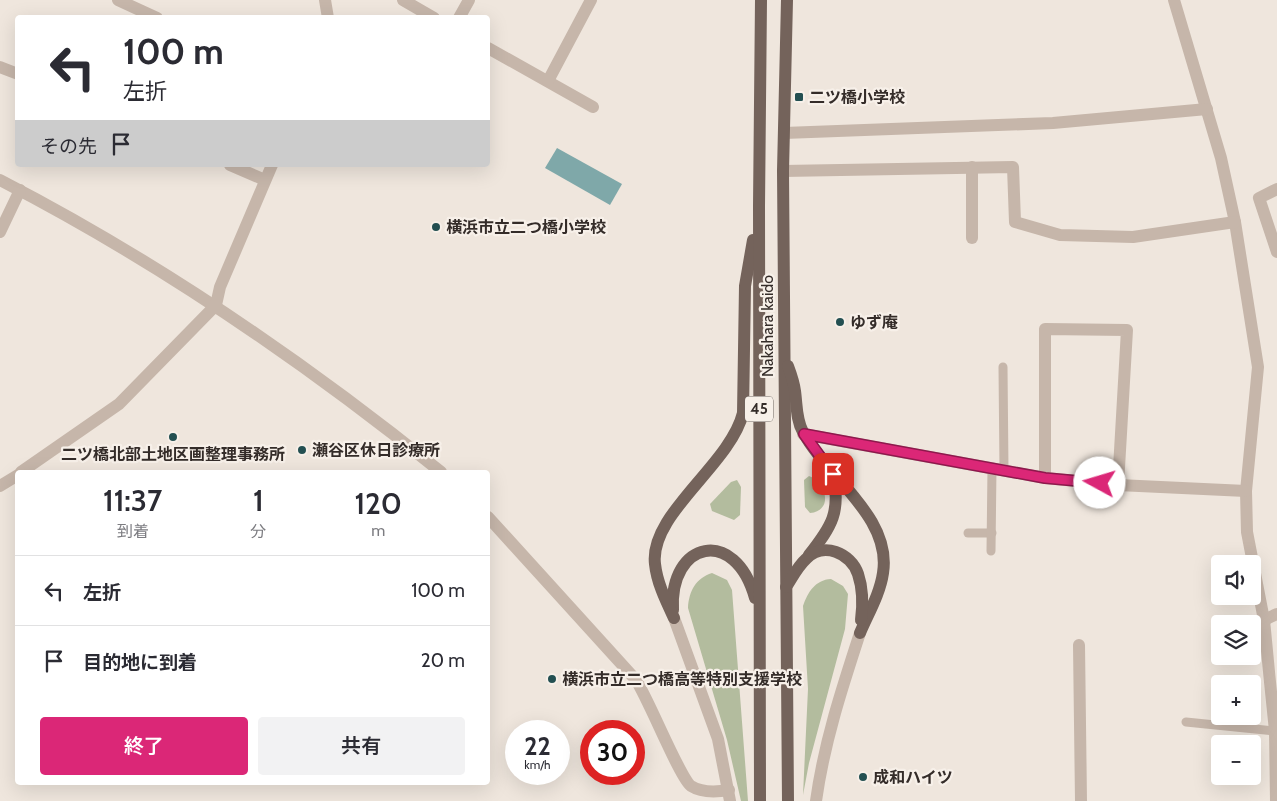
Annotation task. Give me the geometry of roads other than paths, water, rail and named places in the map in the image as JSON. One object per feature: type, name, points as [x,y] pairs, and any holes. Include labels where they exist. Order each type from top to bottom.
[{"type":"main road","name":"Nakahara kaido","points":[[760,801],[758,612],[761,0]]},
{"type":"main road","name":"Nakahara kaido","points":[[787,0],[783,171],[788,801]]},
{"type":"main road","points":[[674,618],[658,582],[654,563],[656,546],[670,518],[725,450],[739,426],[743,413],[745,286],[759,206]]},
{"type":"main road","points":[[784,348],[795,389],[800,426],[804,434],[833,474],[871,519],[879,533],[884,552],[883,573],[877,595],[860,633]]},
{"type":"main road","points":[[786,588],[832,524],[836,495],[833,474]]},
{"type":"main road","points":[[806,558],[828,549],[839,553],[849,560],[858,573],[862,592],[860,633]]},
{"type":"main road","points":[[674,618],[672,600],[675,582],[681,568],[694,556],[710,550],[726,553],[740,564],[748,579],[758,612]]},
{"type":"street","points":[[118,0],[150,15]]},
{"type":"street","points":[[325,0],[328,15]]},
{"type":"street","points":[[403,0],[429,15]]},
{"type":"street","points":[[461,15],[469,0]]},
{"type":"street","points":[[548,81],[591,0]]},
{"type":"street","points":[[1174,0],[1207,110],[1235,222],[1258,367],[1246,491],[1247,532],[1264,620],[1275,730],[1276,801]]},
{"type":"street","points":[[490,49],[593,107]]},
{"type":"street","points":[[0,67],[15,73]]},
{"type":"street","points":[[784,133],[1053,123],[1207,110]]},
{"type":"street","points":[[235,167],[265,180]]},
{"type":"street","points":[[24,470],[119,404],[216,305],[220,287],[271,167]]},
{"type":"street","points":[[972,167],[972,238]]},
{"type":"street","points":[[783,171],[1013,167],[1015,222],[1060,235],[1133,236],[1235,222]]},
{"type":"street","points":[[0,180],[136,255],[216,305],[369,414],[439,470]]},
{"type":"street","points":[[0,232],[20,190]]},
{"type":"street","points":[[1277,190],[1259,198],[1277,252]]},
{"type":"street","points":[[1045,478],[1045,329],[1127,330],[1118,485]]},
{"type":"street","points":[[804,434],[1045,478],[1118,485],[1246,491]]},
{"type":"street","points":[[0,486],[15,477]]},
{"type":"street","points":[[490,519],[636,680],[647,698],[686,781],[700,790],[730,796],[715,730],[674,618]]},
{"type":"street","points":[[1264,620],[1277,614]]},
{"type":"street","points":[[816,801],[821,767],[835,709],[860,633]]},
{"type":"street","points":[[1079,645],[1081,801]]},
{"type":"lane","points":[[991,551],[998,469],[1003,367]]},
{"type":"lane","points":[[968,533],[992,534]]},
{"type":"lane","points":[[1186,722],[1275,730]]},
{"type":"water","points":[[557,148],[622,184],[610,205],[545,168]]},
{"type":"place","name":"二ツ橋小学校","points":[[799,97]]},
{"type":"place","name":"横浜市立二つ橋小学校","points":[[436,227]]},
{"type":"place","name":"ゆず庵","points":[[840,322]]},
{"type":"place","name":"二ツ橋北部土地区画整理事務所","points":[[173,437]]},
{"type":"place","name":"瀬谷区休日診療所","points":[[302,450]]},
{"type":"place","name":"横浜市立二つ橋高等特別支援学校","points":[[552,679]]},
{"type":"place","name":"成和ハイツ","points":[[863,777]]}]
